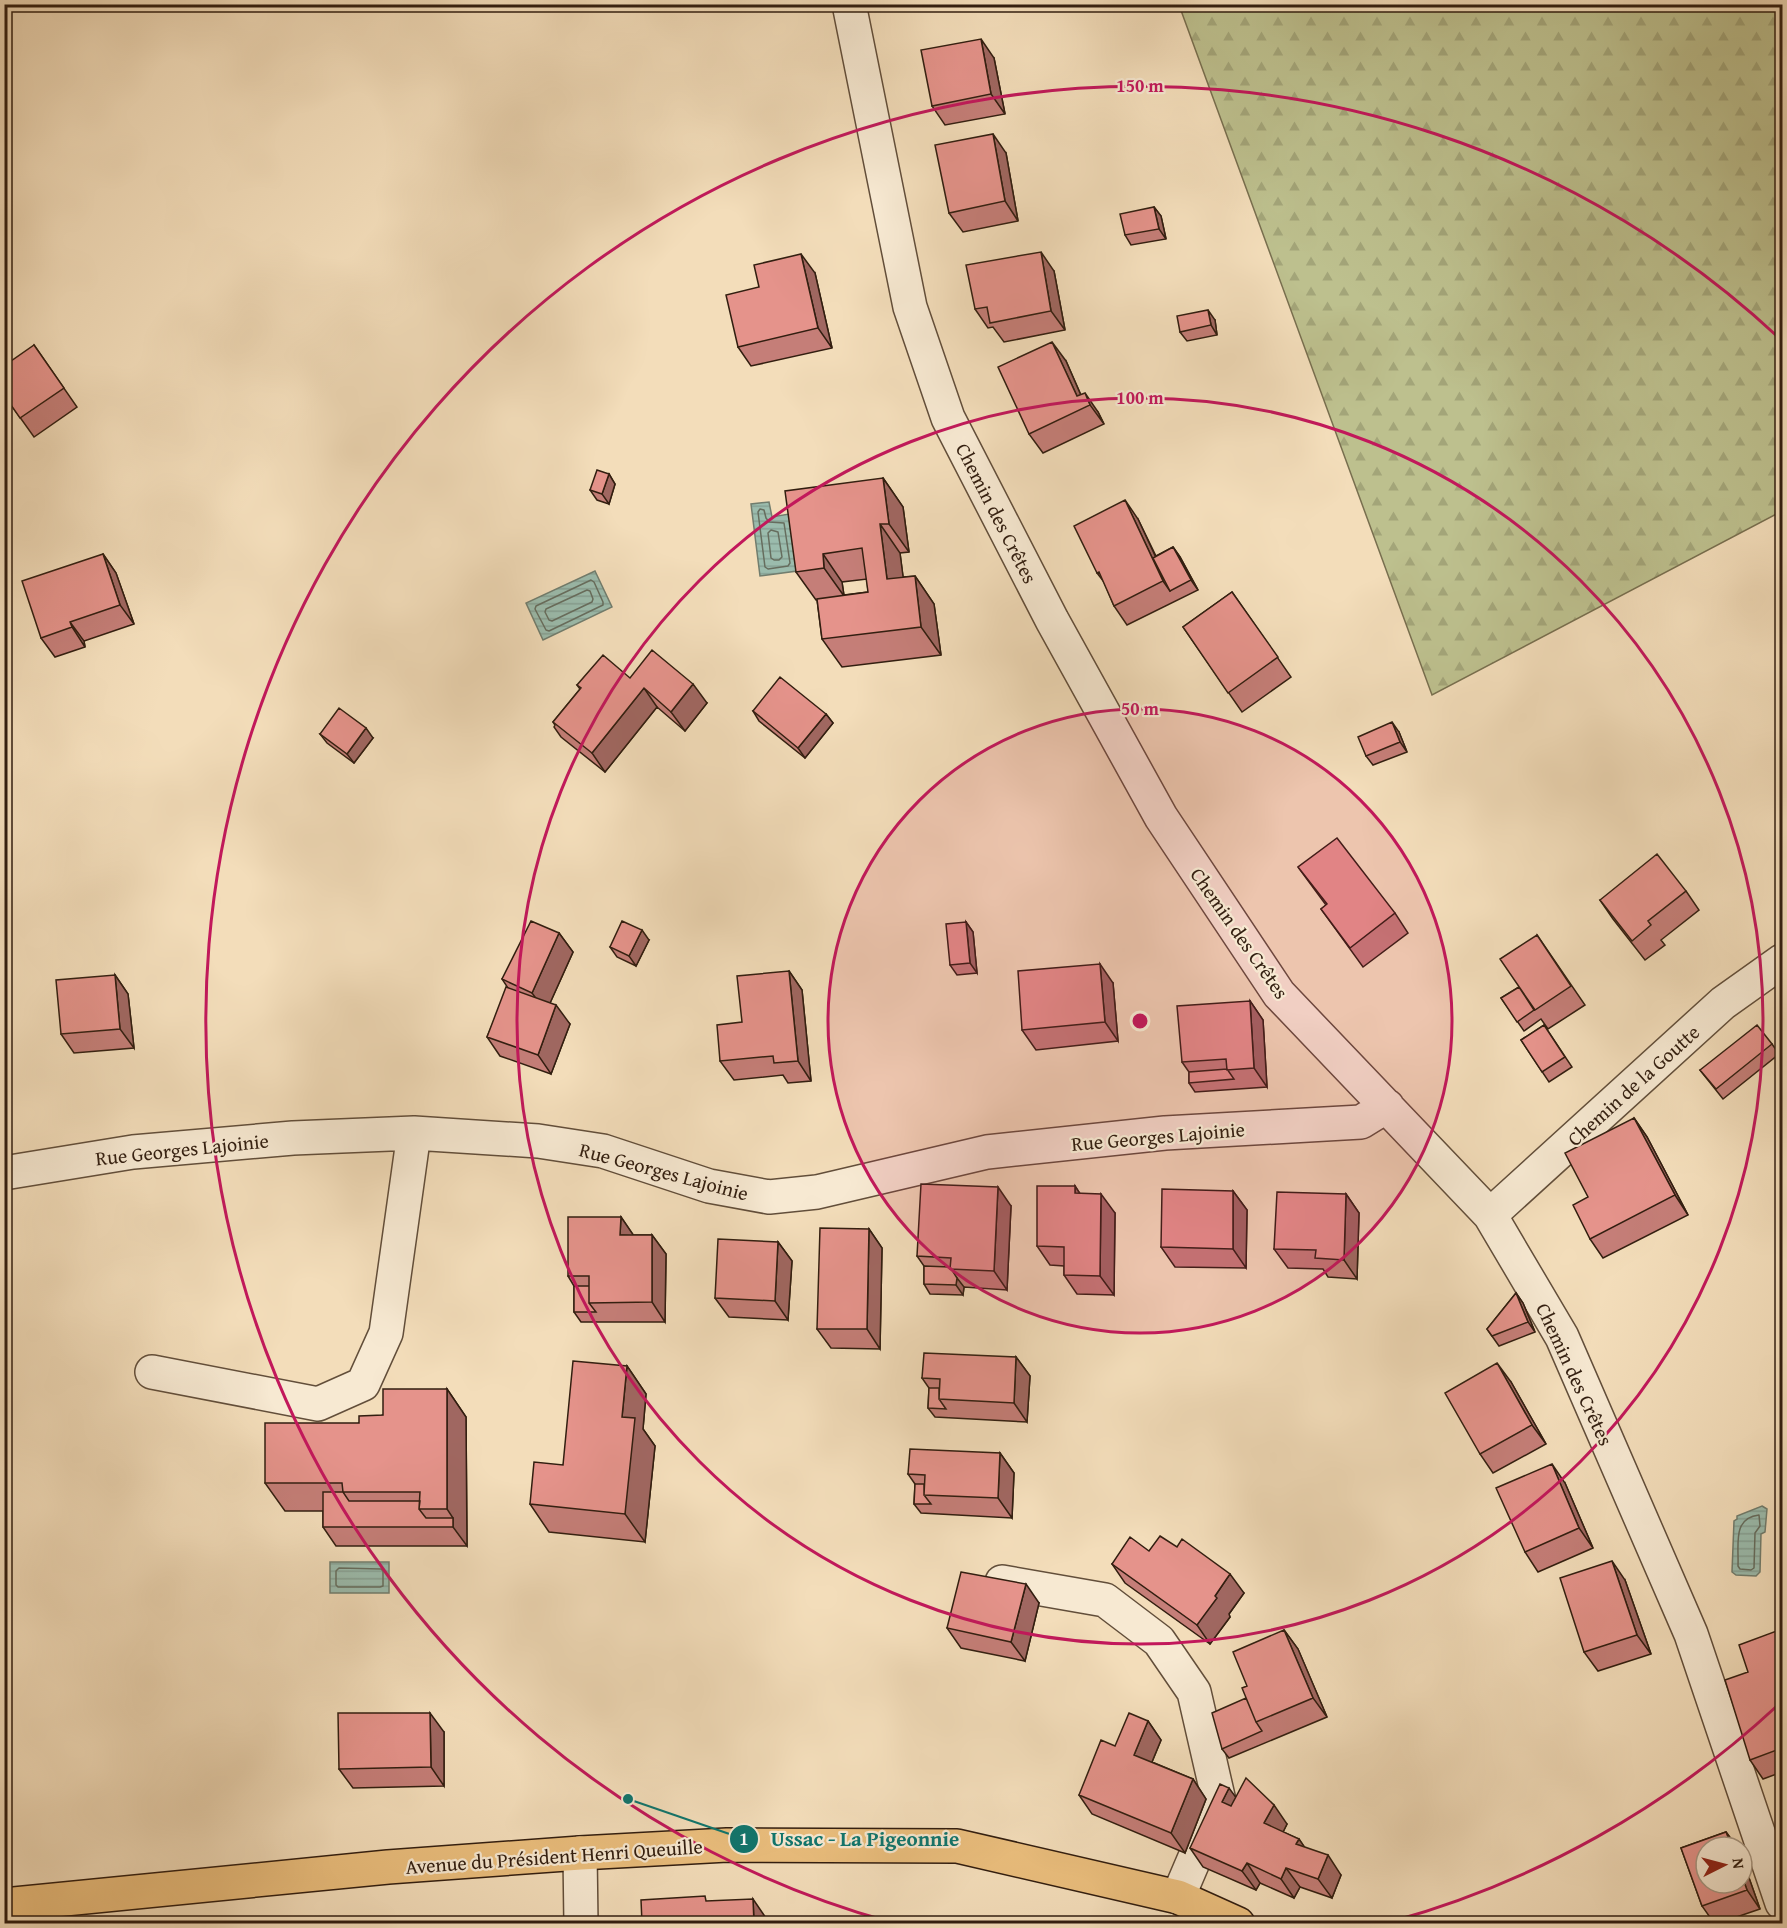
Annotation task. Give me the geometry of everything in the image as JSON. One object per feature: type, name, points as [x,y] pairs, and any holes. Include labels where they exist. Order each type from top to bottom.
[{"type":"main road","name":"Avenue du Président Henri Queuille","points":[[4,1905],[388,1867],[580,1852],[727,1845],[957,1846],[1178,1897],[1238,1923]]},
{"type":"street","name":"Chemin des Crêtes","points":[[849,4],[910,307],[948,418],[1052,620],[1161,817],[1279,993],[1490,1215],[1562,1337],[1691,1634],[1782,1903]]},
{"type":"street","name":"Chemin de la Goutte","points":[[1490,1215],[1723,1003],[1782,961]]},
{"type":"street","name":"Rue Georges Lajoinie","points":[[4,1173],[133,1152],[293,1138],[414,1133],[538,1141],[603,1151],[709,1186],[769,1197],[817,1192],[987,1152],[1165,1133],[1361,1122],[1387,1106]]},
{"type":"street","points":[[152,1371],[318,1404],[363,1384],[386,1333],[414,1133]]},
{"type":"street","points":[[1002,1582],[1105,1600],[1159,1641],[1194,1692],[1219,1801],[1178,1897]]},
{"type":"street","points":[[580,1852],[581,1923]]},
{"type":"green space","points":[[1179,5],[1782,5],[1782,511],[1432,695]]},
{"type":"water","points":[[769,502],[772,517],[789,514],[797,571],[760,576],[751,504]]},
{"type":"water","points":[[595,571],[612,607],[543,640],[526,603]]},
{"type":"water","points":[[1762,1506],[1767,1509],[1765,1532],[1761,1534],[1760,1572],[1756,1576],[1736,1575],[1732,1572],[1734,1521],[1737,1516]]},
{"type":"water","points":[[330,1562],[389,1562],[389,1593],[330,1593]]},
{"type":"building","points":[[981,39],[991,94],[932,106],[921,50]]},
{"type":"building","points":[[993,134],[1005,201],[949,213],[935,145]]},
{"type":"building","points":[[1154,207],[1159,229],[1125,235],[1120,214]]},
{"type":"building","points":[[1041,252],[1051,311],[990,323],[987,307],[975,309],[966,265]]},
{"type":"building","points":[[801,254],[818,328],[738,347],[726,295],[759,287],[754,265]]},
{"type":"building","points":[[1208,310],[1211,325],[1180,332],[1177,316]]},
{"type":"building","points":[[1052,342],[1077,396],[1085,393],[1090,405],[1029,434],[998,367]]},
{"type":"building","points":[[34,345],[64,388],[20,418],[4,395],[4,366]]},
{"type":"building","points":[[597,470],[609,474],[602,494],[590,490]]},
{"type":"building","points":[[883,478],[889,524],[880,524],[887,579],[915,576],[921,627],[822,639],[817,599],[868,592],[862,548],[823,554],[824,568],[796,572],[785,491]]},
{"type":"building","points":[[1125,500],[1163,581],[1114,606],[1074,526]]},
{"type":"building","points":[[1173,547],[1191,580],[1170,591],[1153,558]]},
{"type":"building","points":[[103,554],[120,605],[70,622],[72,627],[41,638],[22,581]]},
{"type":"building","points":[[1232,592],[1278,657],[1228,693],[1183,627]]},
{"type":"building","points":[[652,650],[693,684],[671,712],[644,688],[592,753],[553,722],[581,688],[577,685],[603,655],[630,678]]},
{"type":"building","points":[[780,677],[826,714],[798,748],[753,711]]},
{"type":"building","points":[[339,708],[366,728],[347,754],[320,734]]},
{"type":"building","points":[[1392,722],[1400,742],[1366,756],[1358,737]]},
{"type":"building","points":[[1337,838],[1395,913],[1350,948],[1321,909],[1327,904],[1298,867]]},
{"type":"building","points":[[1657,854],[1686,891],[1648,921],[1651,925],[1632,941],[1600,900]]},
{"type":"building","points":[[531,921],[559,933],[532,993],[502,979]]},
{"type":"building","points":[[622,921],[642,930],[629,956],[610,947]]},
{"type":"building","points":[[966,922],[970,963],[950,965],[946,924]]},
{"type":"building","points":[[1537,935],[1571,986],[1535,1010],[1500,959]]},
{"type":"building","points":[[1100,964],[1105,1022],[1022,1030],[1018,971]]},
{"type":"building","points":[[789,971],[798,1061],[774,1063],[773,1056],[720,1061],[717,1025],[742,1022],[737,976]]},
{"type":"building","points":[[115,975],[120,1029],[61,1034],[56,980]]},
{"type":"building","points":[[506,987],[556,1005],[538,1055],[487,1037]]},
{"type":"building","points":[[1519,987],[1534,1010],[1517,1022],[1501,998]]},
{"type":"building","points":[[1250,1001],[1254,1068],[1227,1070],[1226,1059],[1182,1062],[1177,1006]]},
{"type":"building","points":[[1544,1025],[1565,1057],[1542,1072],[1521,1040]]},
{"type":"building","points":[[1757,1025],[1772,1044],[1716,1089],[1700,1070]]},
{"type":"building","points":[[1227,1069],[1234,1079],[1189,1083],[1189,1072]]},
{"type":"building","points":[[1634,1118],[1675,1195],[1590,1239],[1573,1205],[1588,1197],[1565,1153]]},
{"type":"building","points":[[921,1184],[998,1187],[994,1271],[950,1269],[951,1258],[917,1256]]},
{"type":"building","points":[[1037,1186],[1075,1186],[1075,1193],[1101,1194],[1100,1276],[1064,1275],[1064,1247],[1037,1246]]},
{"type":"building","points":[[1162,1189],[1233,1191],[1233,1249],[1161,1247]]},
{"type":"building","points":[[1277,1192],[1346,1194],[1344,1260],[1315,1258],[1316,1250],[1274,1249]]},
{"type":"building","points":[[568,1217],[621,1217],[620,1235],[652,1235],[652,1302],[589,1303],[589,1276],[568,1276]]},
{"type":"building","points":[[820,1228],[869,1229],[867,1329],[817,1329]]},
{"type":"building","points":[[718,1239],[778,1242],[775,1301],[715,1298]]},
{"type":"building","points":[[924,1266],[950,1267],[957,1278],[956,1285],[924,1284]]},
{"type":"building","points":[[574,1286],[589,1286],[589,1303],[596,1312],[574,1312]]},
{"type":"building","points":[[1516,1293],[1528,1322],[1492,1336],[1487,1329]]},
{"type":"building","points":[[924,1353],[1016,1357],[1014,1403],[939,1399],[940,1379],[922,1378]]},
{"type":"building","points":[[573,1361],[627,1366],[622,1417],[635,1418],[625,1514],[530,1504],[534,1462],[563,1465]]},
{"type":"building","points":[[1497,1363],[1532,1425],[1480,1454],[1445,1393]]},
{"type":"building","points":[[929,1388],[939,1388],[939,1399],[946,1409],[928,1408]]},
{"type":"building","points":[[383,1389],[447,1389],[447,1509],[419,1509],[420,1492],[343,1492],[342,1483],[265,1483],[265,1423],[359,1423],[359,1416],[383,1415]]},
{"type":"building","points":[[910,1449],[1000,1453],[998,1498],[924,1495],[925,1475],[908,1474]]},
{"type":"building","points":[[1552,1464],[1579,1528],[1525,1552],[1496,1488]]},
{"type":"building","points":[[915,1484],[924,1484],[924,1495],[931,1504],[914,1504]]},
{"type":"building","points":[[323,1492],[343,1492],[349,1501],[420,1501],[419,1509],[426,1518],[453,1518],[453,1527],[323,1527]]},
{"type":"building","points":[[1160,1536],[1177,1547],[1182,1539],[1230,1574],[1215,1596],[1217,1598],[1197,1625],[1112,1564],[1130,1537],[1149,1551]]},
{"type":"building","points":[[1612,1561],[1637,1635],[1584,1652],[1560,1578]]},
{"type":"building","points":[[961,1572],[1026,1584],[1011,1642],[947,1628]]},
{"type":"building","points":[[1782,1629],[1782,1688],[1776,1691],[1782,1709],[1782,1748],[1750,1760],[1725,1680],[1748,1672],[1739,1645]]},
{"type":"building","points":[[1284,1630],[1313,1698],[1256,1722],[1242,1688],[1247,1686],[1233,1652]]},
{"type":"building","points":[[1246,1698],[1262,1731],[1222,1749],[1212,1713]]},
{"type":"building","points":[[338,1713],[430,1713],[431,1767],[339,1769]]},
{"type":"building","points":[[1129,1713],[1148,1721],[1134,1755],[1193,1779],[1171,1833],[1079,1795],[1101,1740],[1115,1746]]},
{"type":"building","points":[[1246,1778],[1274,1805],[1264,1823],[1299,1839],[1296,1844],[1328,1855],[1318,1879],[1286,1868],[1281,1879],[1247,1863],[1242,1871],[1190,1848],[1220,1784],[1229,1788],[1222,1802],[1231,1806]]},
{"type":"building","points":[[1694,1843],[1694,1884],[1681,1848]]},
{"type":"building","points":[[1698,1895],[1733,1895],[1702,1906]]},
{"type":"building","points":[[705,1896],[706,1901],[753,1899],[754,1923],[642,1923],[641,1900]]},
{"type":"place","name":"Ussac - La Pigeonnie","points":[[628,1799]]}]
